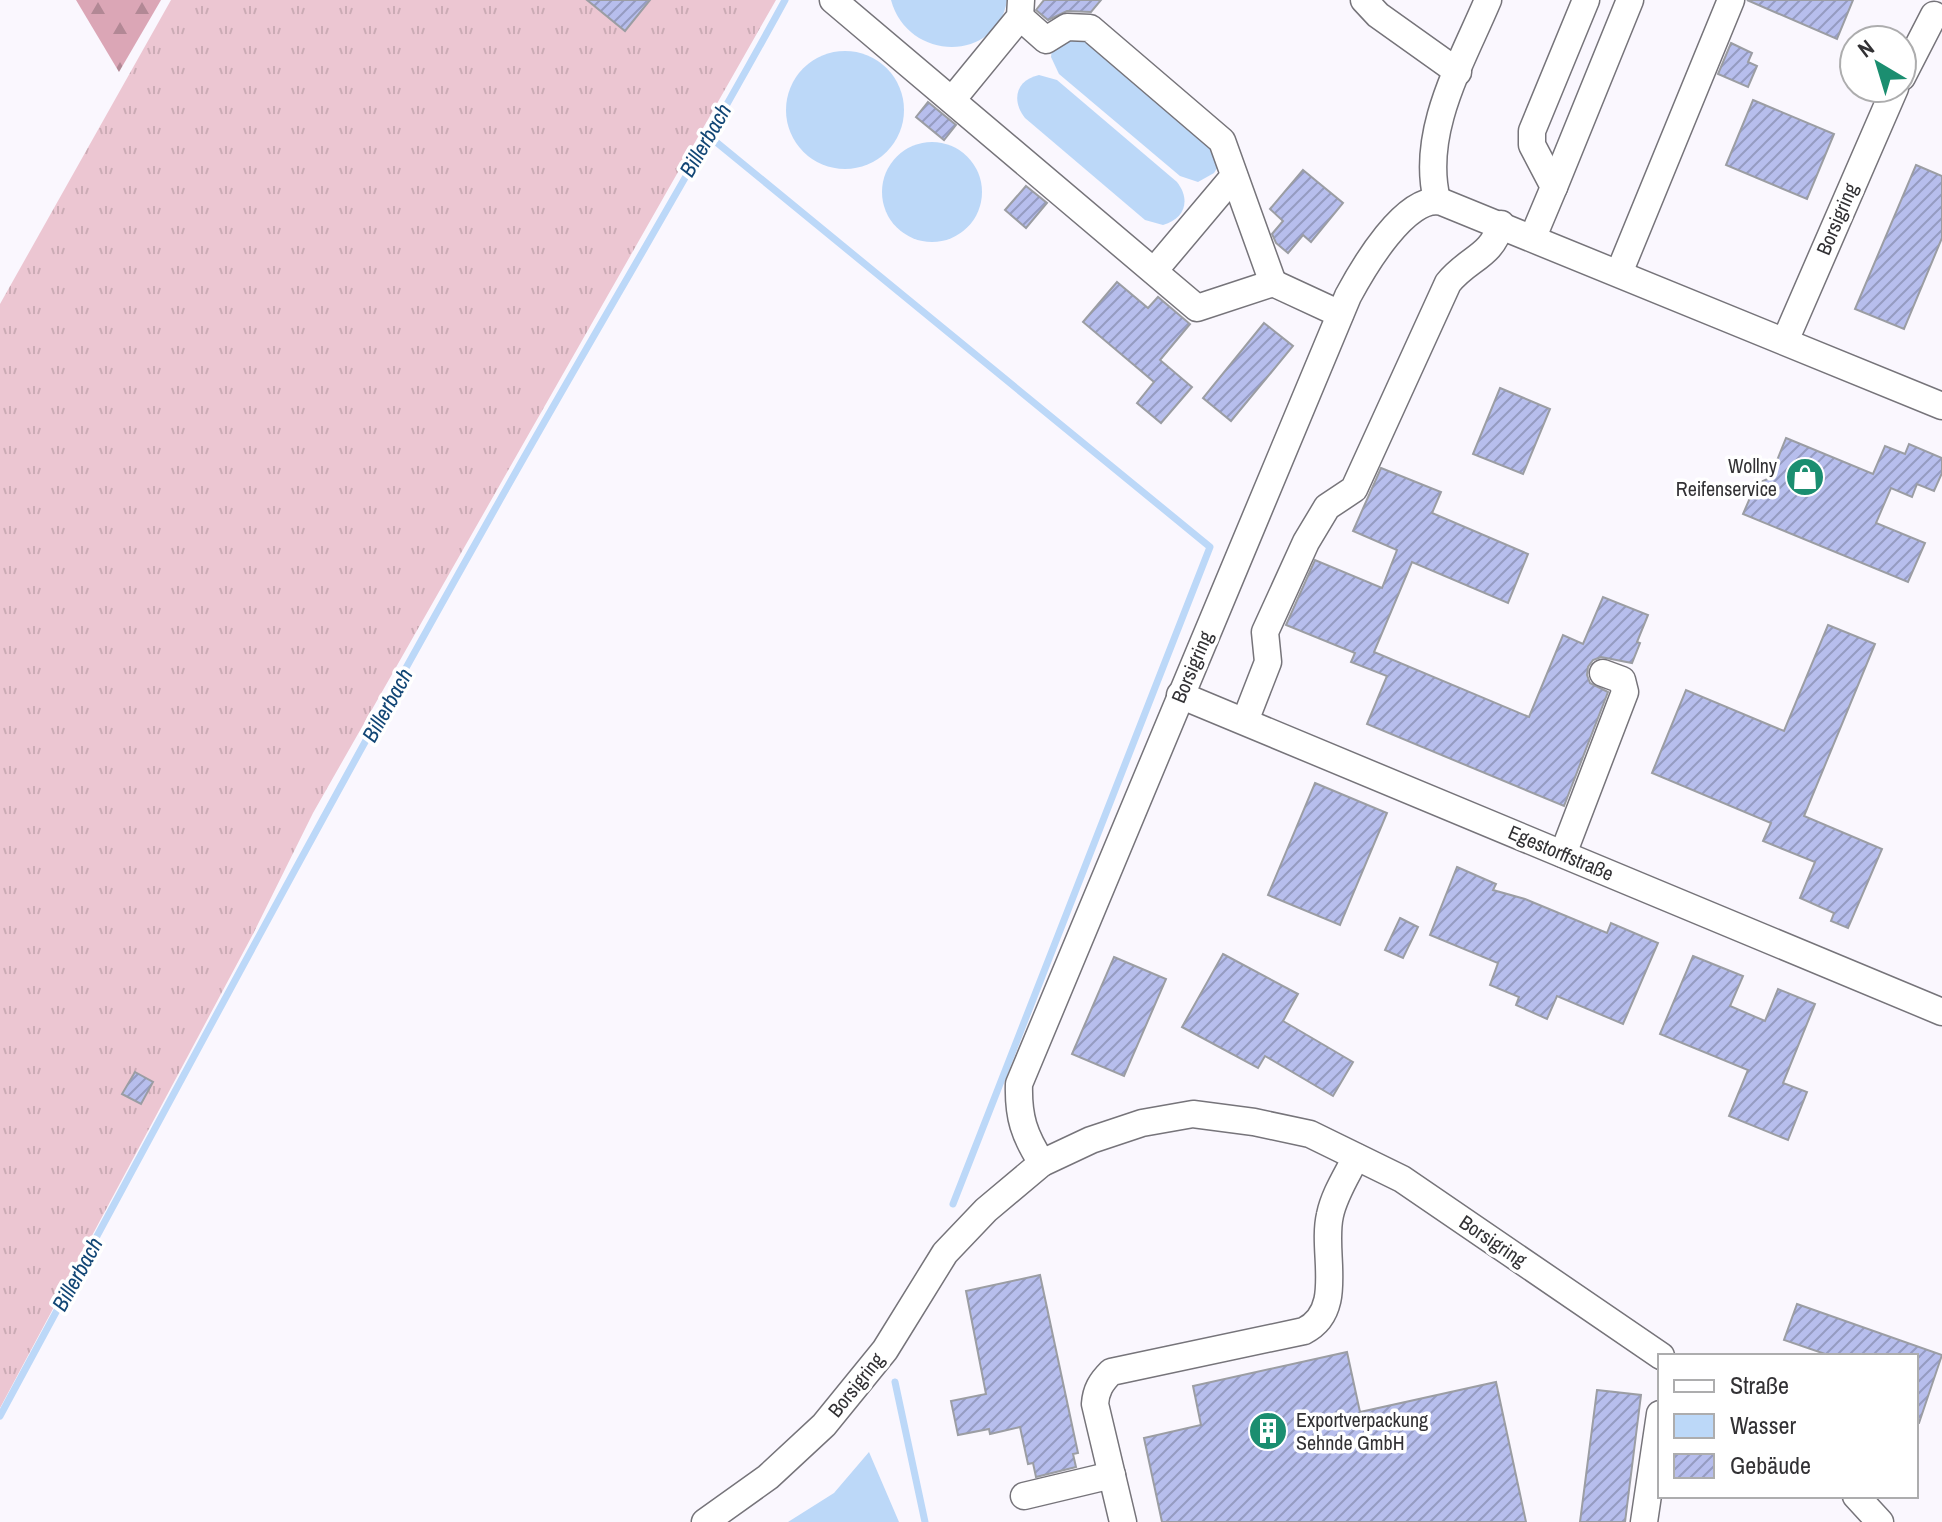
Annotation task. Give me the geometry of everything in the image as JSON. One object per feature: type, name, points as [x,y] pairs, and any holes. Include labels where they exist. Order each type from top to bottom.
[{"type":"street","points":[[1364,0],[1378,15],[1458,72]]},
{"type":"street","points":[[1488,0],[1434,139],[1432,176],[1437,200],[1942,406]]},
{"type":"street","points":[[1554,187],[1532,145],[1532,131],[1586,0]]},
{"type":"street","points":[[1533,237],[1630,0]]},
{"type":"street","points":[[1619,273],[1731,0]]},
{"type":"street","points":[[837,1],[1197,308],[1273,283],[1340,314]]},
{"type":"street","points":[[952,100],[1020,8],[1046,40],[1067,27],[1090,28],[1222,141],[1273,283]]},
{"type":"street","name":"Borsigring","points":[[1918,45],[1934,15]]},
{"type":"street","name":"Borsigring","points":[[1785,341],[1888,104]]},
{"type":"street","points":[[1154,271],[1234,176]]},
{"type":"street","name":"Borsigring","points":[[1042,1163],[1026,1137],[1018,1105],[1019,1084],[1340,314],[1364,267],[1389,234],[1408,215],[1437,200]]},
{"type":"street","points":[[1245,721],[1268,662],[1265,632],[1306,542],[1327,507],[1354,489],[1448,283],[1459,269],[1482,255],[1496,241],[1501,224]]},
{"type":"street","points":[[1563,854],[1625,692],[1622,680],[1603,673]]},
{"type":"street","name":"Egestorffstraße","points":[[1180,695],[1942,1012]]},
{"type":"street","name":"Borsigring","points":[[705,1522],[768,1477],[824,1425],[885,1350],[945,1253],[986,1210],[1042,1163],[1091,1140],[1142,1123],[1193,1114],[1310,1134],[1402,1179],[1658,1354]]},
{"type":"street","points":[[1123,1522],[1095,1404],[1101,1382],[1111,1372],[1304,1331],[1314,1326],[1328,1305],[1327,1230],[1330,1210],[1356,1157]]},
{"type":"street","points":[[1644,1522],[1658,1428]]},
{"type":"street","points":[[1024,1496],[1112,1475]]},
{"type":"street","points":[[1858,1498],[1880,1522]]},
{"type":"green space","points":[[76,0],[161,0],[119,72]]},
{"type":"green space","points":[[171,0],[776,0],[313,813],[253,934],[0,1408],[0,304]]},
{"type":"water","points":[[891,0],[1007,0],[1000,20],[987,35],[971,44],[952,47],[933,44],[915,35],[900,21]]},
{"type":"water","points":[[1074,31],[1212,139],[1219,165],[1214,173],[1198,182],[1180,176],[1059,74],[1051,57],[1052,48]]},
{"type":"water","points":[[845,51],[868,55],[887,68],[900,87],[904,110],[900,133],[887,152],[868,165],[845,169],[822,165],[803,152],[790,133],[786,110],[790,87],[803,68],[822,55]]},
{"type":"water","points":[[1039,75],[1057,80],[1177,182],[1185,202],[1181,214],[1163,225],[1145,220],[1025,118],[1018,104],[1018,92],[1025,81]]},
{"type":"water","points":[[932,142],[951,146],[967,157],[978,173],[982,192],[978,211],[967,227],[951,238],[932,242],[913,238],[897,227],[886,211],[882,192],[886,173],[897,157],[913,146]]},
{"type":"water","points":[[869,1452],[899,1522],[788,1522],[834,1493]]},
{"type":"building","points":[[587,0],[650,0],[625,31]]},
{"type":"building","points":[[1044,0],[1101,0],[1091,12],[1067,11],[1048,20],[1036,10]]},
{"type":"building","points":[[1747,0],[1853,0],[1843,24],[1838,24],[1837,39]]},
{"type":"building","points":[[1731,43],[1752,53],[1748,62],[1757,66],[1748,87],[1718,74]]},
{"type":"building","points":[[1753,100],[1834,134],[1807,199],[1726,165]]},
{"type":"building","points":[[928,102],[956,125],[944,140],[916,117]]},
{"type":"building","points":[[1916,165],[1942,176],[1942,238],[1904,329],[1855,309]]},
{"type":"building","points":[[1303,170],[1343,203],[1311,242],[1303,235],[1288,253],[1276,243],[1272,234],[1283,221],[1270,209]]},
{"type":"building","points":[[1026,186],[1047,203],[1026,228],[1005,210]]},
{"type":"building","points":[[1117,282],[1148,308],[1158,297],[1190,324],[1160,360],[1192,387],[1161,423],[1137,403],[1154,382],[1083,322]]},
{"type":"building","points":[[1264,323],[1293,346],[1231,421],[1203,398]]},
{"type":"building","points":[[1500,388],[1550,409],[1523,474],[1473,454]]},
{"type":"building","points":[[1786,438],[1873,474],[1885,446],[1905,454],[1909,444],[1942,458],[1942,473],[1934,491],[1917,484],[1912,497],[1891,488],[1876,523],[1925,543],[1908,582],[1743,514],[1756,484],[1770,478]]},
{"type":"building","points":[[1381,468],[1441,492],[1432,513],[1528,554],[1508,603],[1412,562],[1374,652],[1529,717],[1563,635],[1583,644],[1603,597],[1648,615],[1632,663],[1601,657],[1593,660],[1588,667],[1590,683],[1608,692],[1564,806],[1367,724],[1387,676],[1351,662],[1355,653],[1286,625],[1315,560],[1382,588],[1397,550],[1353,531]]},
{"type":"building","points":[[1828,625],[1875,644],[1804,816],[1882,849],[1848,928],[1831,921],[1834,913],[1800,898],[1815,862],[1763,841],[1771,823],[1652,773],[1686,690],[1784,731]]},
{"type":"building","points":[[1315,783],[1387,813],[1340,925],[1268,895]]},
{"type":"building","points":[[1457,867],[1496,884],[1493,890],[1525,899],[1607,933],[1611,923],[1658,943],[1623,1024],[1557,996],[1547,1019],[1516,1005],[1519,997],[1490,985],[1498,963],[1430,935]]},
{"type":"building","points":[[1400,918],[1418,927],[1403,958],[1385,950]]},
{"type":"building","points":[[1223,954],[1298,994],[1283,1021],[1353,1062],[1333,1096],[1265,1056],[1258,1068],[1182,1027]]},
{"type":"building","points":[[1693,956],[1743,976],[1730,1006],[1765,1021],[1778,989],[1815,1004],[1783,1083],[1807,1092],[1788,1140],[1729,1116],[1748,1070],[1660,1034]]},
{"type":"building","points":[[1114,957],[1166,979],[1124,1076],[1072,1054]]},
{"type":"building","points":[[135,1072],[153,1082],[141,1104],[122,1094]]},
{"type":"building","points":[[1040,1275],[1078,1453],[1073,1454],[1076,1467],[1036,1477],[1033,1463],[1028,1464],[1020,1427],[990,1434],[989,1429],[958,1435],[951,1401],[986,1394],[966,1291]]},
{"type":"building","points":[[1797,1304],[1942,1355],[1918,1423],[1918,1354],[1825,1354],[1784,1340]]},
{"type":"building","name":"Exportverpackung Sehnde GmbH","points":[[1347,1352],[1360,1412],[1496,1382],[1526,1522],[1162,1522],[1144,1438],[1201,1425],[1193,1386]]},
{"type":"building","points":[[1597,1390],[1641,1395],[1625,1522],[1580,1522]]},
{"type":"waterway","name":"Billerbach","points":[[0,1416],[425,634],[785,0]]},
{"type":"waterway","points":[[710,137],[1210,547],[953,1204]]},
{"type":"waterway","points":[[895,1382],[925,1522]]},
{"type":"place","name":"Wollny Reifenservice","points":[[1805,477]]},
{"type":"place","name":"Exportverpackung Sehnde GmbH","points":[[1268,1431]]}]
